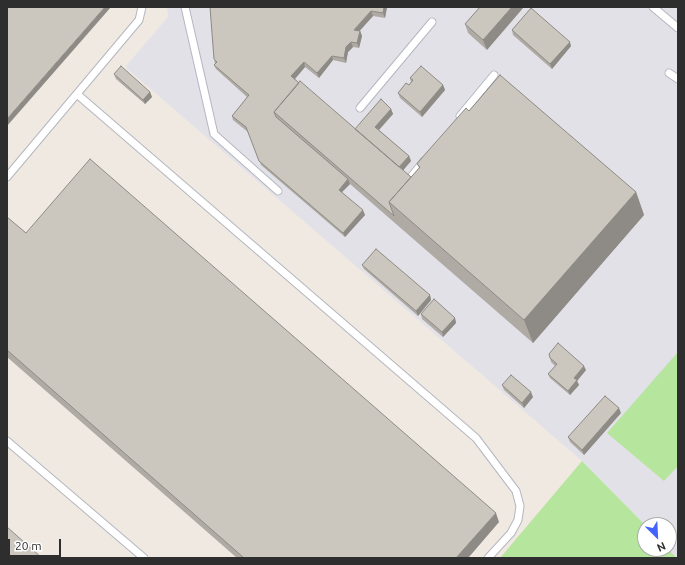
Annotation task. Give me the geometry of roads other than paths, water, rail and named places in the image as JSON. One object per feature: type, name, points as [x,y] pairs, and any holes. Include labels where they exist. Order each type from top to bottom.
[{"type":"lane","points":[[7,177],[78,95],[139,20],[142,7]]},
{"type":"lane","points":[[185,7],[214,134],[278,191]]},
{"type":"lane","points":[[653,7],[678,28]]},
{"type":"lane","points":[[360,108],[432,22]]},
{"type":"lane","points":[[669,73],[678,79]]},
{"type":"lane","points":[[455,123],[494,75]]},
{"type":"lane","points":[[78,95],[476,438],[516,491],[520,506],[518,520],[511,533],[488,558]]},
{"type":"lane","points":[[411,177],[431,153]]},
{"type":"lane","points":[[7,441],[144,558]]}]
